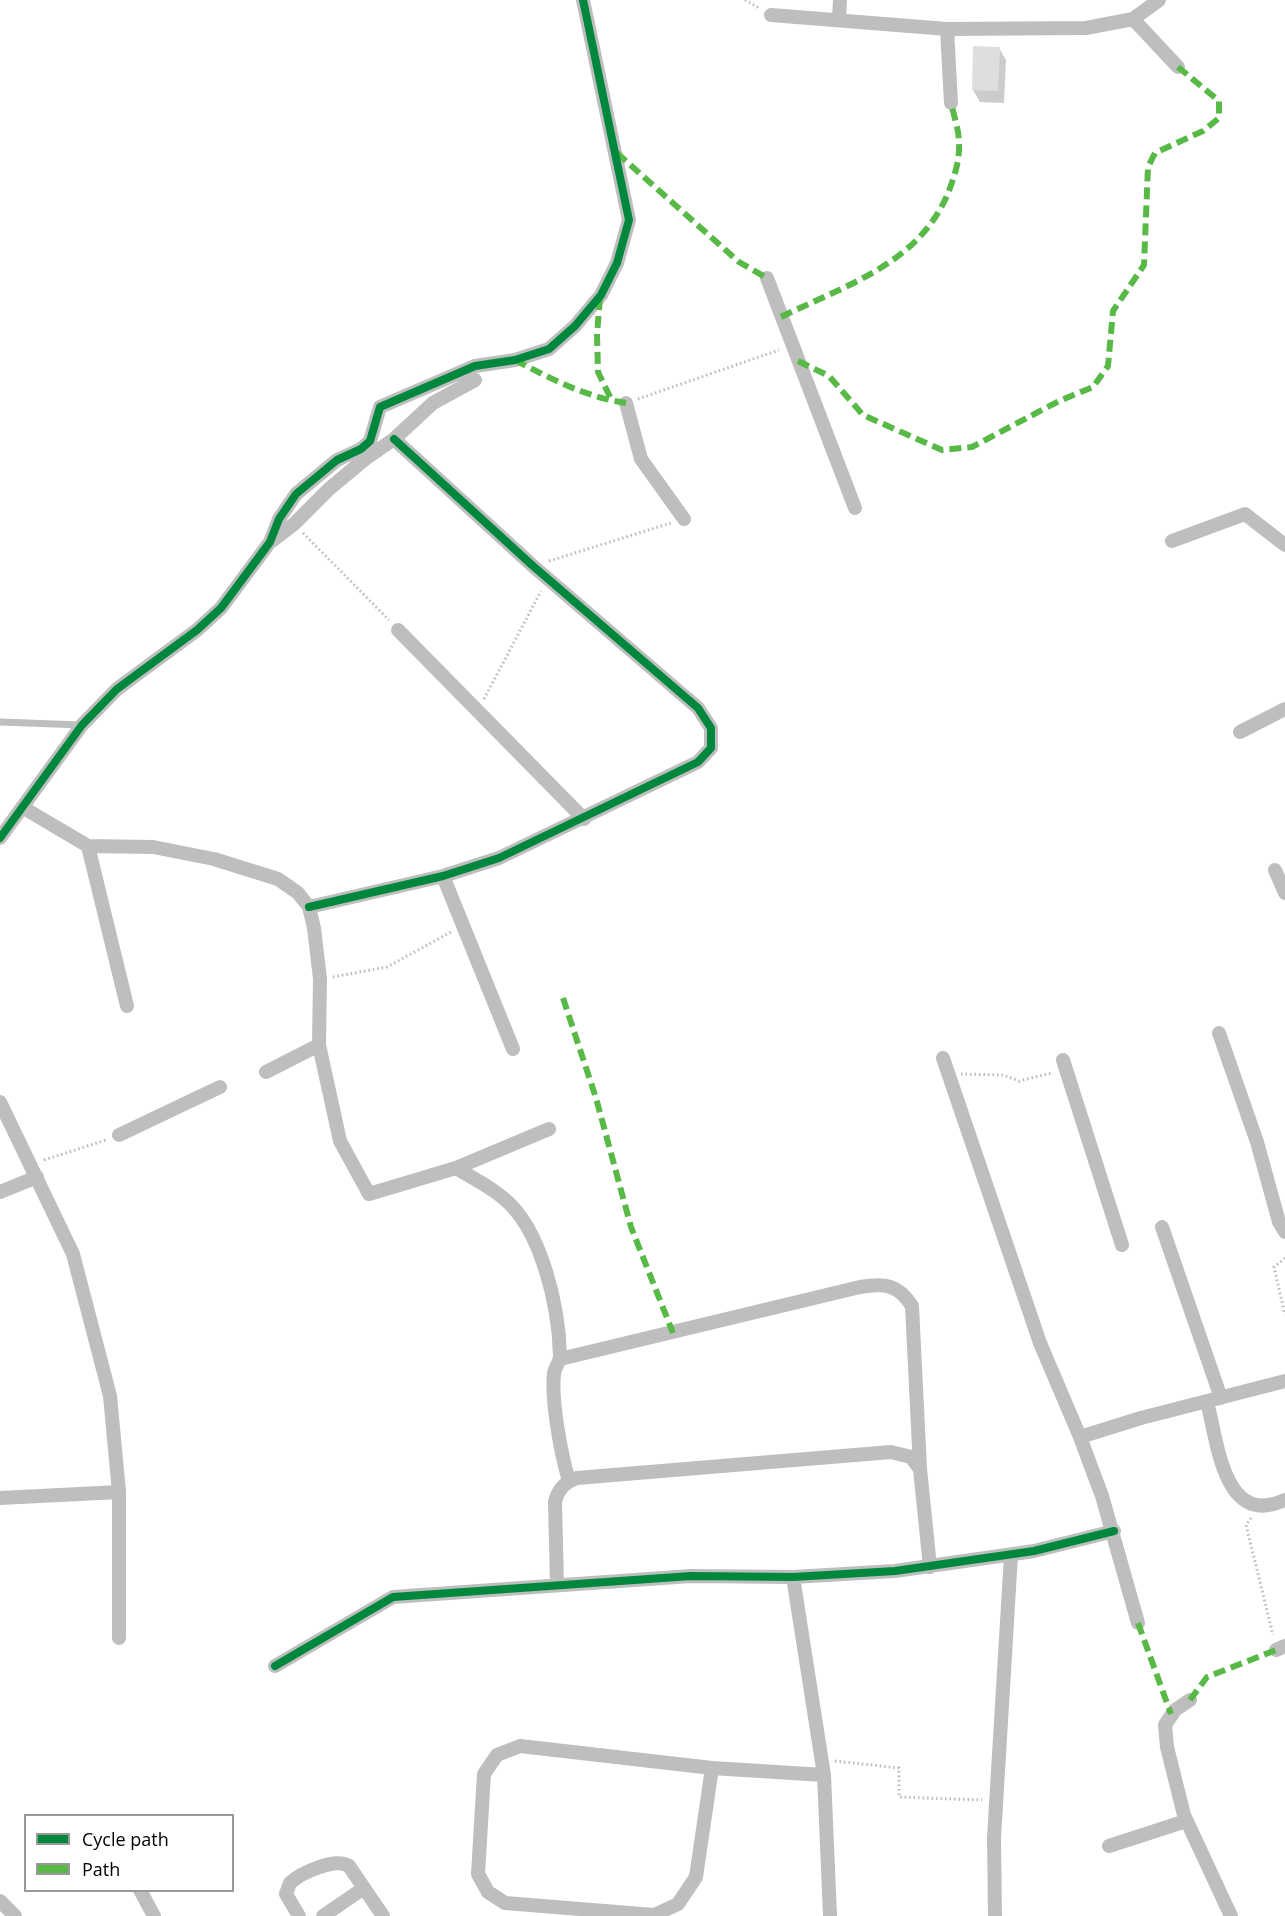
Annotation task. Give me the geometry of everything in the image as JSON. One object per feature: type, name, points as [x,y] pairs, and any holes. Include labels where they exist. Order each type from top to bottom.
[{"type":"street","points":[[270,542],[294,524],[363,454],[370,441],[380,407],[475,366],[515,360],[549,349],[575,326],[601,295],[617,263],[629,220],[583,0]]},
{"type":"street","points":[[839,19],[840,0]]},
{"type":"street","points":[[771,15],[947,30],[1086,28],[1133,19],[1159,0]]},
{"type":"street","points":[[1133,19],[1178,67]]},
{"type":"street","points":[[947,30],[951,103]]},
{"type":"street","points":[[766,278],[855,508]]},
{"type":"street","points":[[0,838],[82,725],[117,689],[197,630],[221,608],[270,542],[279,519],[296,494],[337,460],[363,454],[394,439],[433,403],[474,380]]},
{"type":"street","points":[[626,403],[641,459],[684,519]]},
{"type":"street","points":[[309,907],[443,876],[499,858],[584,819],[698,762],[711,748],[711,728],[699,708],[532,566],[394,439]]},
{"type":"street","points":[[1172,541],[1245,514],[1285,545]]},
{"type":"street","points":[[398,630],[584,819]]},
{"type":"street","points":[[1240,732],[1285,709]]},
{"type":"street","points":[[22,807],[88,846],[153,847],[214,859],[279,879],[298,893],[309,907],[320,979],[319,1045],[340,1141],[369,1194],[456,1168],[549,1129]]},
{"type":"street","points":[[88,846],[127,1006]]},
{"type":"street","points":[[1275,870],[1285,893]]},
{"type":"street","points":[[443,876],[513,1049]]},
{"type":"street","points":[[1219,1033],[1257,1142],[1279,1222],[1285,1232]]},
{"type":"street","points":[[266,1072],[319,1045]]},
{"type":"street","points":[[943,1058],[1040,1342],[1080,1437],[1114,1531],[1138,1623]]},
{"type":"street","points":[[1065,1065],[1122,1245]]},
{"type":"street","points":[[119,1135],[220,1088]]},
{"type":"street","points":[[0,1102],[74,1254],[110,1396],[119,1491],[119,1638]]},
{"type":"street","points":[[456,1168],[503,1197],[530,1231],[552,1298],[560,1359],[554,1371],[561,1451],[569,1481]]},
{"type":"street","points":[[0,1192],[34,1171]]},
{"type":"street","points":[[1162,1227],[1214,1400],[1232,1489],[1243,1500],[1259,1506],[1285,1500]]},
{"type":"street","points":[[560,1359],[860,1287],[880,1284],[893,1286],[904,1294],[912,1306],[920,1469],[930,1567]]},
{"type":"street","points":[[1080,1437],[1285,1381]]},
{"type":"street","points":[[557,1585],[555,1502],[560,1490],[569,1481],[578,1478],[891,1452],[911,1456],[920,1469]]},
{"type":"street","points":[[0,1498],[119,1491]]},
{"type":"street","points":[[275,1666],[393,1597],[691,1576],[793,1577],[871,1573],[1011,1555],[1114,1531]]},
{"type":"street","points":[[995,1916],[994,1861],[1011,1555]]},
{"type":"street","points":[[793,1577],[824,1775],[830,1916]]},
{"type":"street","points":[[1190,1700],[1169,1717],[1165,1732],[1186,1821],[1226,1914]]},
{"type":"street","points":[[712,1768],[696,1877],[678,1904],[654,1916],[505,1903],[488,1892],[478,1874],[484,1774],[497,1755],[520,1746],[712,1768],[824,1775]]},
{"type":"street","points":[[1109,1845],[1186,1821]]},
{"type":"street","points":[[299,1916],[287,1899],[286,1888],[295,1878],[314,1870],[345,1863],[383,1916]]},
{"type":"street","points":[[323,1916],[364,1888]]},
{"type":"street","points":[[141,1892],[154,1916]]},
{"type":"street","points":[[0,1901],[15,1916]]},
{"type":"lane","points":[[0,722],[82,725]]},
{"type":"path","points":[[626,403],[792,345]]},
{"type":"path","points":[[532,566],[684,519]]},
{"type":"path","points":[[294,524],[398,630]]},
{"type":"path","points":[[478,711],[547,579]]},
{"type":"path","points":[[320,979],[387,967],[463,925]]},
{"type":"path","points":[[948,1073],[1003,1075],[1019,1081],[1065,1065]]},
{"type":"path","points":[[34,1171],[119,1135]]},
{"type":"path","points":[[1285,1258],[1274,1267],[1285,1315]]},
{"type":"path","points":[[1259,1506],[1246,1525],[1281,1648]]},
{"type":"path","points":[[821,1760],[899,1768],[899,1797],[997,1800]]},
{"type":"building","points":[[973,46],[1000,47],[998,91],[972,90]]},
{"type":"marked path","points":[[798,361],[829,376],[863,415],[942,450],[972,447],[1059,401],[1093,387],[1108,366],[1113,311],[1144,265],[1148,167],[1155,153],[1203,131],[1219,118],[1219,101],[1178,67]]},
{"type":"marked path","points":[[781,317],[880,268],[902,253],[921,235],[937,214],[950,188],[957,166],[959,138],[951,103]]},
{"type":"marked path","points":[[617,153],[739,262],[767,278]]},
{"type":"marked path","points":[[600,298],[597,334],[598,372],[612,401]]},
{"type":"marked path","points":[[515,360],[583,392],[626,403]]},
{"type":"marked path","points":[[563,998],[596,1098],[631,1227],[673,1333]]},
{"type":"marked path","points":[[1138,1623],[1171,1714]]},
{"type":"marked path","points":[[1190,1700],[1207,1677],[1276,1650]]},
{"type":"cycle path","points":[[0,838],[82,725],[117,689],[197,630],[221,608],[270,542],[279,519],[296,494],[337,460],[361,449],[370,441],[380,407],[475,366],[515,360],[549,349],[575,326],[601,295],[617,263],[629,220],[583,0]]},
{"type":"cycle path","points":[[309,907],[443,876],[499,858],[698,762],[711,748],[711,728],[698,708],[533,566],[394,439]]},
{"type":"cycle path","points":[[275,1666],[393,1597],[691,1576],[793,1577],[895,1571],[1034,1551],[1114,1531]]}]
